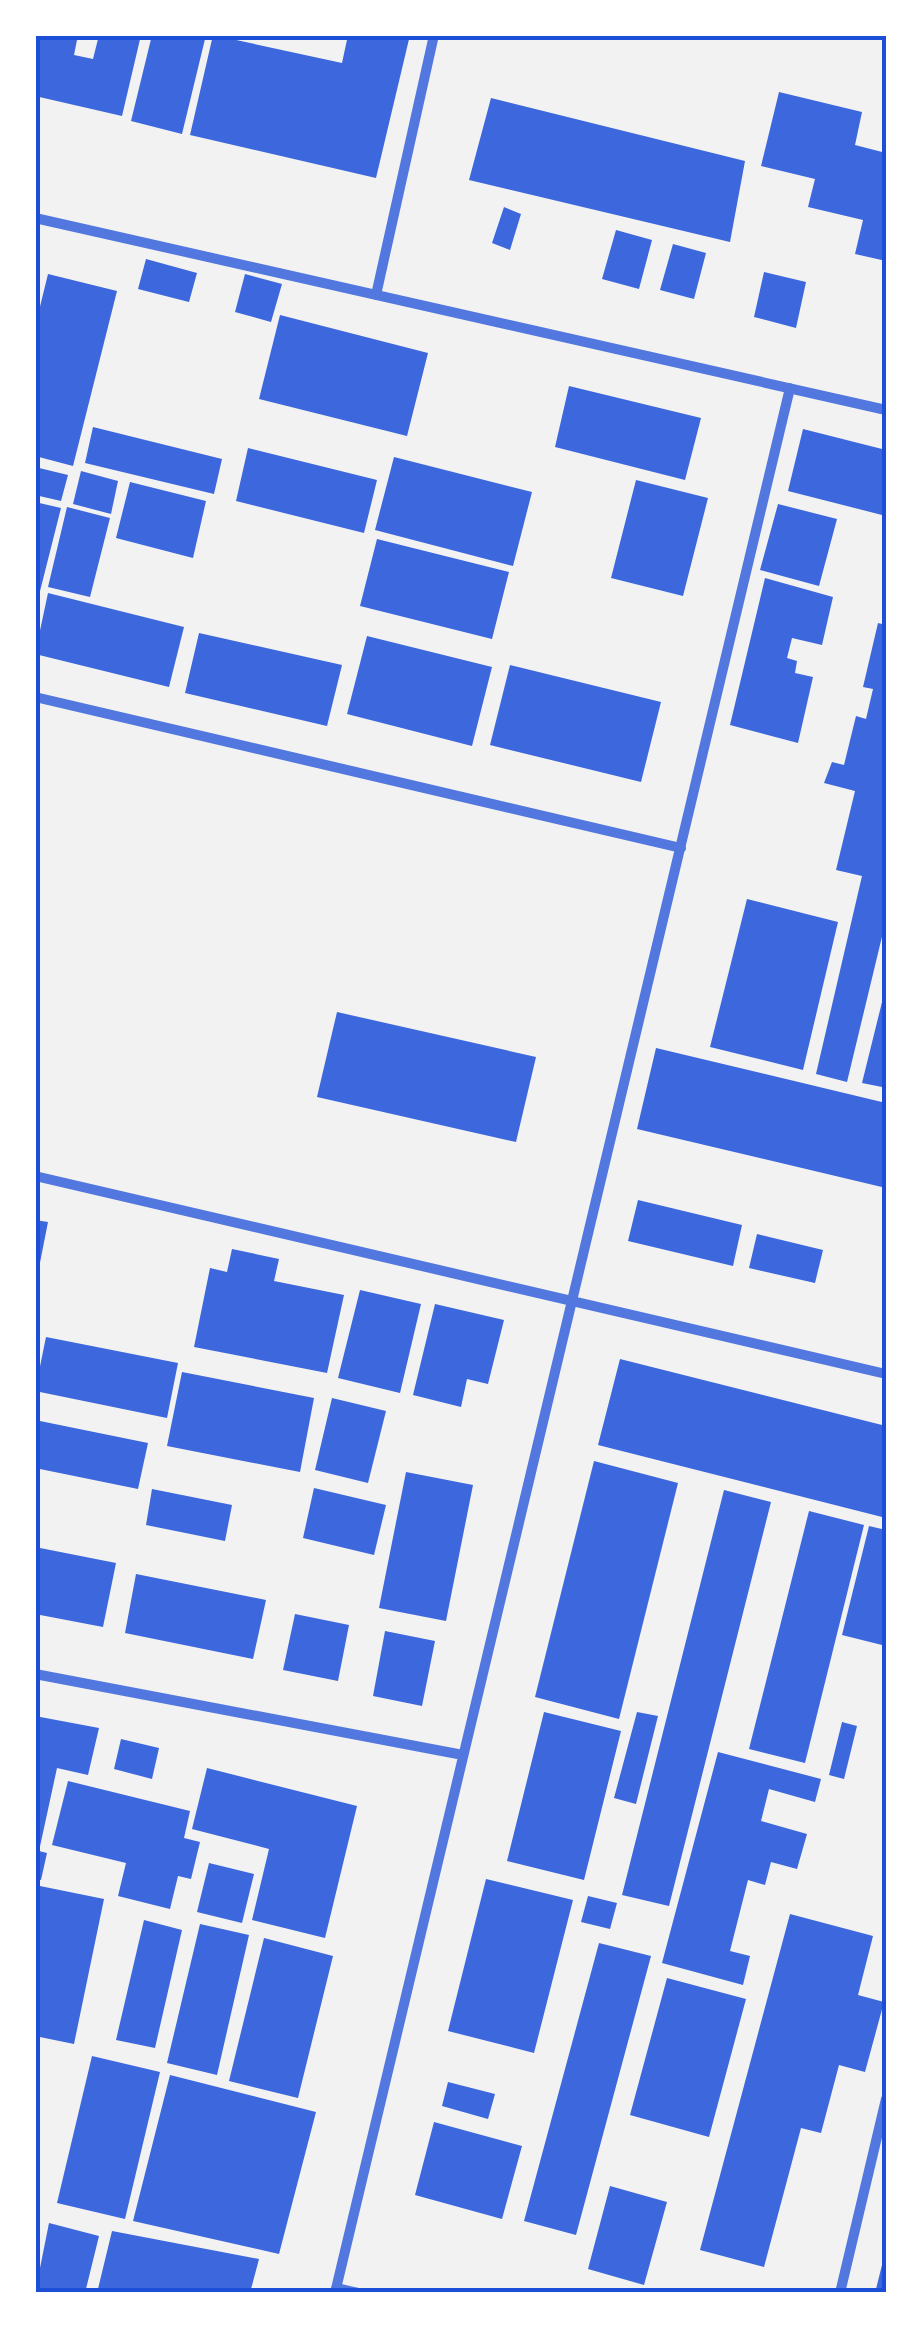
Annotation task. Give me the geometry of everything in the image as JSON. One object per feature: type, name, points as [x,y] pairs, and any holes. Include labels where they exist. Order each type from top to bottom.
[{"type":"street","points":[[376,295],[434,35]]},
{"type":"street","points":[[35,218],[886,410]]},
{"type":"street","points":[[358,2293],[335,2291],[790,388]]},
{"type":"street","points":[[35,697],[680,848]]},
{"type":"street","points":[[35,1176],[886,1374]]},
{"type":"street","points":[[35,1674],[464,1755]]},
{"type":"street","points":[[840,2293],[886,2100]]},
{"type":"building","points":[[35,35],[78,35],[74,55],[93,59],[99,35],[141,35],[122,116],[35,96]]},
{"type":"building","points":[[152,35],[206,35],[182,134],[131,121]]},
{"type":"building","points":[[213,35],[342,63],[348,35],[410,35],[376,178],[190,135]]},
{"type":"building","points":[[779,92],[862,112],[855,145],[886,153],[886,261],[855,254],[863,220],[808,207],[815,179],[761,166]]},
{"type":"building","points":[[491,98],[745,161],[730,242],[469,180]]},
{"type":"building","points":[[504,207],[521,214],[510,250],[492,243]]},
{"type":"building","points":[[616,230],[652,240],[639,289],[602,279]]},
{"type":"building","points":[[673,244],[706,253],[694,299],[660,290]]},
{"type":"building","points":[[146,259],[197,273],[189,302],[138,289]]},
{"type":"building","points":[[764,272],[806,282],[796,328],[754,317]]},
{"type":"building","points":[[48,274],[117,291],[73,466],[35,456],[35,327]]},
{"type":"building","points":[[245,274],[282,284],[271,322],[235,312]]},
{"type":"building","points":[[280,315],[428,353],[407,436],[259,399]]},
{"type":"building","points":[[569,386],[701,418],[685,480],[555,447]]},
{"type":"building","points":[[93,427],[222,459],[214,494],[85,463]]},
{"type":"building","points":[[803,429],[886,450],[886,516],[788,491]]},
{"type":"building","points":[[248,448],[377,480],[364,533],[236,501]]},
{"type":"building","points":[[394,457],[532,492],[513,566],[375,530]]},
{"type":"building","points":[[35,467],[68,475],[61,501],[35,495]]},
{"type":"building","points":[[81,471],[118,481],[111,514],[73,504]]},
{"type":"building","points":[[636,480],[708,498],[683,596],[611,578]]},
{"type":"building","points":[[130,482],[206,501],[193,558],[116,538]]},
{"type":"building","points":[[35,502],[61,508],[36,607],[35,607]]},
{"type":"building","points":[[778,504],[837,519],[819,586],[760,570]]},
{"type":"building","points":[[67,507],[110,518],[90,597],[48,587]]},
{"type":"building","points":[[377,539],[509,572],[492,639],[360,606]]},
{"type":"building","points":[[765,578],[833,597],[822,645],[792,638],[787,658],[797,661],[795,673],[813,677],[798,743],[730,725]]},
{"type":"building","points":[[48,593],[184,627],[169,687],[35,654]]},
{"type":"building","points":[[878,623],[886,625],[886,920],[847,1082],[816,1074],[862,876],[836,870],[855,791],[824,783],[832,762],[844,765],[856,716],[866,719],[873,689],[863,687]]},
{"type":"building","points":[[199,633],[342,665],[327,726],[185,693]]},
{"type":"building","points":[[367,636],[492,667],[472,746],[347,714]]},
{"type":"building","points":[[510,665],[661,702],[641,782],[490,745]]},
{"type":"building","points":[[747,899],[838,922],[803,1070],[710,1047]]},
{"type":"building","points":[[885,990],[886,1069],[882,1087],[862,1083]]},
{"type":"building","points":[[337,1012],[536,1057],[516,1142],[317,1097]]},
{"type":"building","points":[[656,1048],[886,1103],[886,1188],[637,1129]]},
{"type":"building","points":[[638,1200],[742,1225],[733,1266],[628,1241]]},
{"type":"building","points":[[35,1220],[48,1222],[37,1278],[35,1278]]},
{"type":"building","points":[[757,1234],[823,1250],[815,1283],[749,1268]]},
{"type":"building","points":[[232,1249],[279,1259],[274,1281],[344,1295],[327,1373],[194,1347],[210,1268],[227,1272]]},
{"type":"building","points":[[360,1290],[421,1304],[400,1393],[338,1378]]},
{"type":"building","points":[[435,1304],[504,1320],[488,1384],[467,1379],[461,1407],[413,1395]]},
{"type":"building","points":[[46,1337],[178,1363],[167,1418],[35,1391]]},
{"type":"building","points":[[620,1359],[886,1426],[886,1518],[598,1445]]},
{"type":"building","points":[[182,1372],[314,1398],[300,1472],[167,1446]]},
{"type":"building","points":[[332,1398],[386,1411],[368,1483],[315,1470]]},
{"type":"building","points":[[35,1420],[148,1443],[138,1489],[35,1468]]},
{"type":"building","points":[[594,1461],[678,1483],[619,1719],[535,1697]]},
{"type":"building","points":[[406,1472],[473,1485],[446,1621],[379,1608]]},
{"type":"building","points":[[314,1488],[386,1505],[374,1555],[303,1538]]},
{"type":"building","points":[[152,1489],[232,1505],[225,1541],[146,1525]]},
{"type":"building","points":[[724,1490],[771,1502],[669,1906],[622,1895]]},
{"type":"building","points":[[809,1511],[864,1525],[805,1763],[749,1749]]},
{"type":"building","points":[[869,1526],[886,1530],[886,1646],[842,1635]]},
{"type":"building","points":[[35,1547],[116,1563],[103,1627],[35,1614]]},
{"type":"building","points":[[136,1574],[266,1600],[253,1659],[125,1633]]},
{"type":"building","points":[[295,1614],[349,1625],[338,1681],[283,1670]]},
{"type":"building","points":[[385,1631],[435,1641],[422,1706],[373,1696]]},
{"type":"building","points":[[544,1712],[621,1731],[584,1880],[507,1861]]},
{"type":"building","points":[[637,1712],[658,1716],[636,1804],[614,1798]]},
{"type":"building","points":[[35,1716],[99,1728],[88,1775],[57,1768],[39,1851],[47,1853],[41,1880],[35,1879]]},
{"type":"building","points":[[842,1722],[857,1726],[844,1779],[829,1775]]},
{"type":"building","points":[[121,1739],[159,1748],[152,1779],[114,1769]]},
{"type":"building","points":[[718,1752],[821,1779],[815,1802],[769,1789],[761,1821],[807,1834],[797,1869],[771,1862],[765,1885],[748,1880],[730,1951],[750,1956],[743,1985],[662,1963]]},
{"type":"building","points":[[207,1768],[357,1806],[325,1938],[252,1920],[269,1849],[192,1829]]},
{"type":"building","points":[[68,1781],[190,1811],[184,1838],[200,1842],[191,1879],[178,1876],[170,1909],[118,1896],[126,1863],[52,1845]]},
{"type":"building","points":[[209,1863],[254,1874],[242,1923],[197,1912]]},
{"type":"building","points":[[486,1879],[573,1900],[534,2053],[448,2031]]},
{"type":"building","points":[[35,1885],[104,1899],[74,2044],[35,2036]]},
{"type":"building","points":[[588,1896],[617,1903],[610,1929],[581,1922]]},
{"type":"building","points":[[790,1914],[873,1936],[858,1995],[884,2002],[865,2072],[839,2065],[821,2133],[801,2128],[764,2267],[700,2250]]},
{"type":"building","points":[[144,1920],[182,1930],[155,2048],[116,2040]]},
{"type":"building","points":[[200,1924],[249,1935],[217,2075],[167,2063]]},
{"type":"building","points":[[264,1938],[333,1956],[298,2098],[229,2081]]},
{"type":"building","points":[[599,1943],[651,1956],[576,2235],[524,2221]]},
{"type":"building","points":[[667,1978],[746,1999],[709,2137],[630,2115]]},
{"type":"building","points":[[92,2056],[160,2072],[125,2219],[57,2203]]},
{"type":"building","points":[[170,2075],[316,2112],[279,2254],[133,2221]]},
{"type":"building","points":[[448,2082],[495,2094],[488,2119],[442,2106]]},
{"type":"building","points":[[434,2122],[522,2146],[502,2219],[415,2195]]},
{"type":"building","points":[[610,2186],[667,2202],[644,2285],[588,2269]]},
{"type":"building","points":[[49,2223],[99,2236],[85,2293],[35,2293]]},
{"type":"building","points":[[112,2231],[259,2259],[250,2293],[97,2293]]},
{"type":"building","points":[[885,2253],[886,2293],[875,2293]]}]
